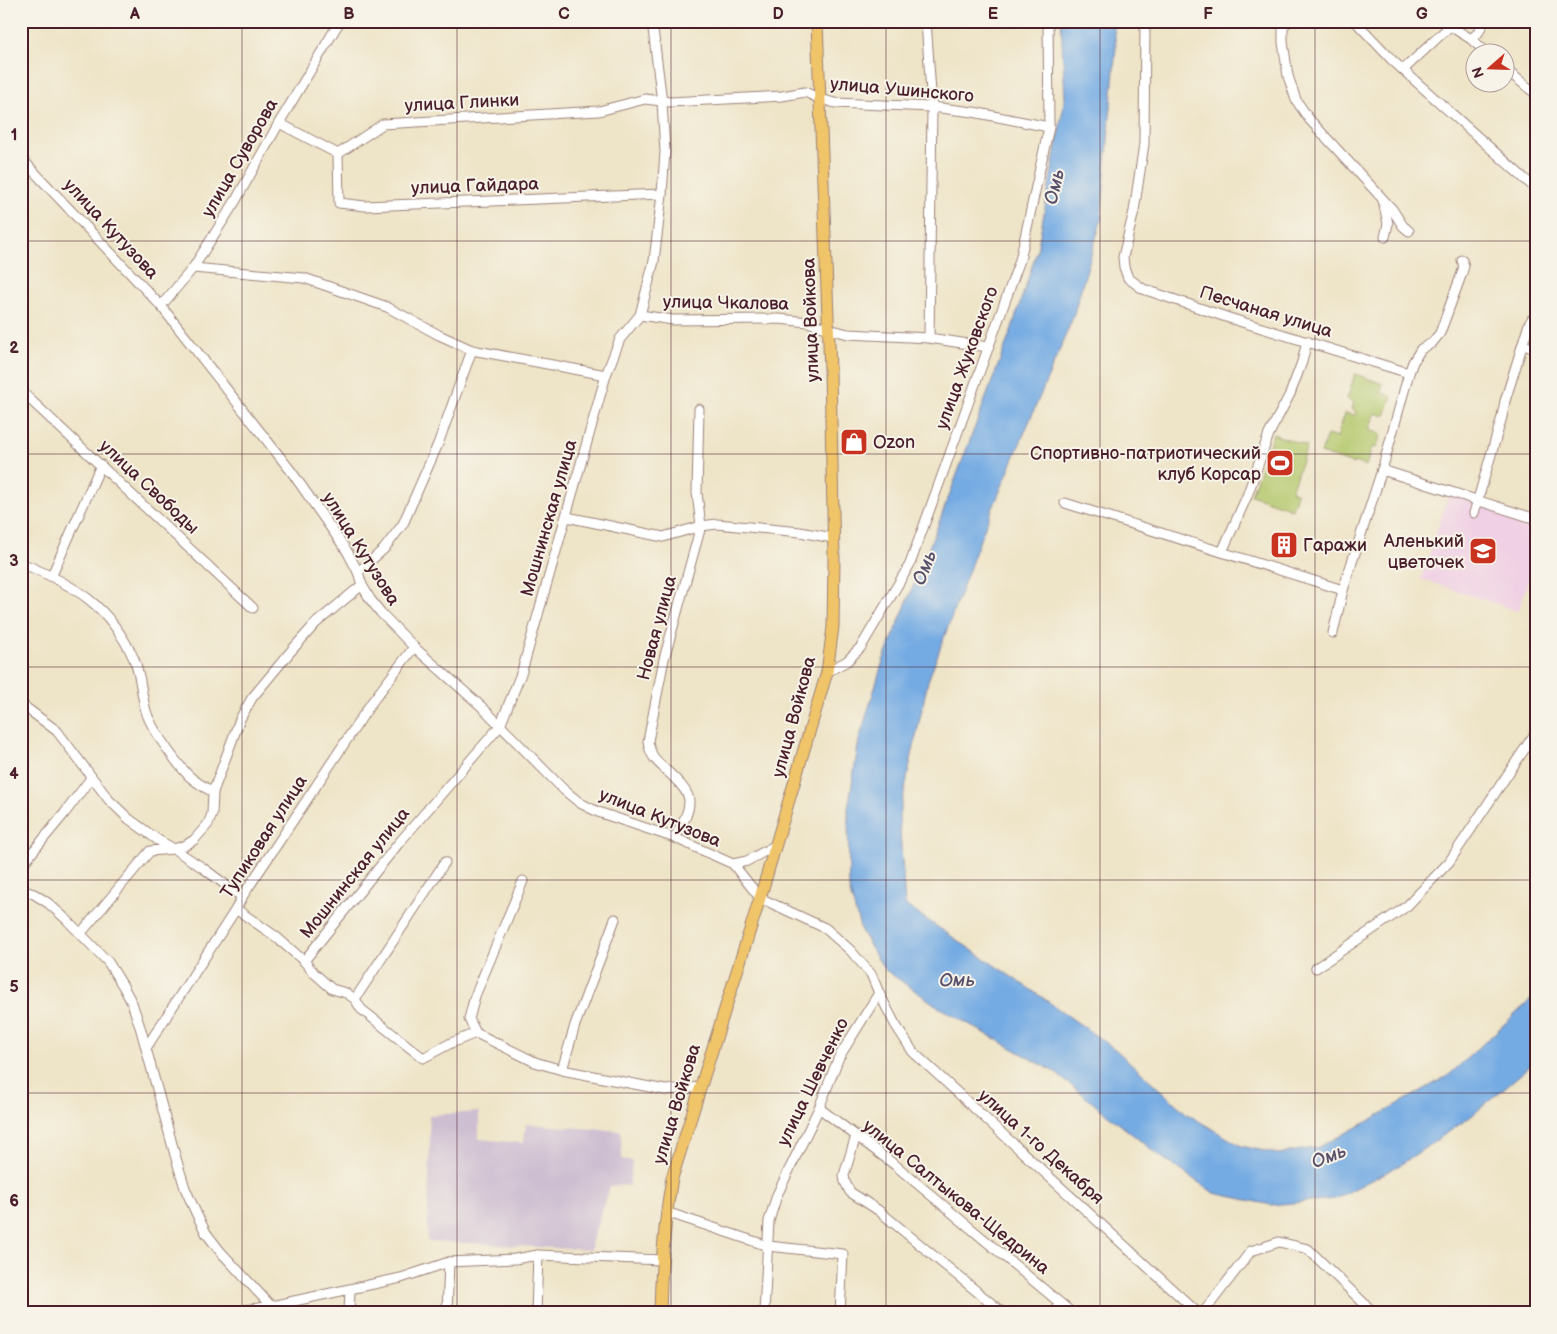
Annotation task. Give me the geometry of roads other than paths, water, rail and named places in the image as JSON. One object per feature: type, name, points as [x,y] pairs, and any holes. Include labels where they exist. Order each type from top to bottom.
[{"type":"main road","name":"улица Войкова","points":[[660,1313],[666,1212],[672,1178],[760,898],[827,672],[833,627],[829,329],[817,21]]},
{"type":"street","name":"улица Суворова","points":[[161,306],[193,268],[236,200],[279,123],[340,21]]},
{"type":"street","name":"Мошнинская улица","points":[[304,961],[398,844],[500,726],[522,671],[606,375],[620,339],[640,315],[654,261],[665,152],[662,102],[652,21]]},
{"type":"street","points":[[926,21],[932,108],[930,338]]},
{"type":"street","name":"улица Жуковского","points":[[827,672],[847,661],[861,647],[910,564],[1020,260],[1049,127],[1048,21]]},
{"type":"street","name":"Песчаная улица","points":[[1145,21],[1144,144],[1134,211],[1123,257],[1124,268],[1128,278],[1143,289],[1410,372]]},
{"type":"street","points":[[1355,21],[1403,70],[1536,189]]},
{"type":"street","points":[[1471,40],[1478,33],[1484,21]]},
{"type":"street","points":[[1282,23],[1288,76],[1296,100],[1309,119],[1392,209],[1403,226],[1409,231]]},
{"type":"street","points":[[1403,70],[1446,24],[1474,42]]},
{"type":"street","points":[[1514,76],[1536,94]]},
{"type":"street","name":"улица Ушинского","points":[[662,102],[782,96],[805,92],[835,103],[973,112],[1049,127]]},
{"type":"street","name":"улица Глинки","points":[[338,154],[383,124],[599,111],[644,99],[662,102]]},
{"type":"street","points":[[279,123],[338,154]]},
{"type":"street","name":"улица Гайдара","points":[[338,154],[339,202],[365,206],[662,194]]},
{"type":"street","name":"улица Кутузова","points":[[21,158],[161,306],[290,471],[347,551],[370,600],[381,614],[414,647],[482,706],[564,790],[580,803],[598,812],[675,838],[733,864],[760,898]]},
{"type":"street","points":[[1383,200],[1388,224],[1385,237]]},
{"type":"street","points":[[1333,633],[1343,590],[1382,470],[1413,362],[1421,349],[1432,343],[1440,334],[1464,266],[1462,260]]},
{"type":"street","points":[[193,268],[304,278],[387,307],[439,335],[472,350],[606,375]]},
{"type":"street","name":"улица Чкалова","points":[[640,315],[673,320],[779,319],[808,322],[848,334],[930,338],[988,347]]},
{"type":"street","points":[[1474,513],[1505,401],[1529,324],[1532,319],[1536,320]]},
{"type":"street","points":[[1222,552],[1247,496],[1269,434],[1290,394],[1302,362],[1307,341]]},
{"type":"street","points":[[1523,345],[1536,349]]},
{"type":"street","points":[[358,572],[384,549],[404,524],[438,444],[472,350]]},
{"type":"street","name":"улица Свободы","points":[[21,391],[253,608]]},
{"type":"street","name":"Новая улица","points":[[675,838],[687,813],[690,800],[685,790],[650,752],[648,741],[664,659],[701,526],[697,493],[698,409]]},
{"type":"street","points":[[52,575],[102,465]]},
{"type":"street","points":[[1382,470],[1536,519]]},
{"type":"street","points":[[1065,503],[1343,590]]},
{"type":"street","points":[[567,517],[663,537],[701,526],[717,524],[800,532],[833,538]]},
{"type":"street","points":[[21,563],[52,575],[79,591],[107,616],[134,660],[151,725],[188,775],[200,785],[213,792]]},
{"type":"street","points":[[81,933],[150,851],[174,849],[186,845],[194,840],[208,824],[212,814],[213,792],[240,719],[252,698],[316,624],[362,585]]},
{"type":"street","name":"Тупиковая улица","points":[[146,1048],[242,897],[372,702],[414,647]]},
{"type":"street","points":[[21,704],[57,731],[109,800],[129,819],[158,840],[204,868],[242,897]]},
{"type":"street","points":[[1316,968],[1407,906],[1449,862],[1536,732]]},
{"type":"street","points":[[21,866],[91,778]]},
{"type":"street","points":[[733,864],[746,861],[776,845]]},
{"type":"street","points":[[355,999],[445,862]]},
{"type":"street","points":[[523,881],[475,996],[469,1019],[476,1032],[535,1062],[562,1070],[665,1090],[700,1087]]},
{"type":"street","points":[[21,890],[34,894],[48,903],[81,933],[108,962],[123,986],[132,1003],[185,1188],[196,1213],[206,1232],[220,1251],[271,1306]]},
{"type":"street","points":[[760,898],[825,928],[850,950],[871,974],[879,993]]},
{"type":"street","points":[[236,909],[275,936],[332,989],[346,993],[355,999],[360,1009],[423,1058],[476,1032]]},
{"type":"street","points":[[562,1070],[575,1025],[615,919]]},
{"type":"street","name":"улица Шевченко","points":[[764,1313],[769,1221],[777,1195],[819,1108],[839,1057],[879,993]]},
{"type":"street","name":"улица 1-го Декабря","points":[[879,993],[912,1052],[1198,1313]]},
{"type":"street","name":"улица Салтыкова-Щедрина","points":[[819,1108],[895,1165],[1072,1313]]},
{"type":"street","points":[[856,1136],[844,1175],[850,1192],[878,1210],[1003,1313]]},
{"type":"street","points":[[666,1212],[768,1246],[843,1254],[840,1313]]},
{"type":"street","points":[[1203,1313],[1251,1251],[1279,1242],[1308,1249],[1374,1313]]},
{"type":"street","points":[[225,1313],[250,1310],[350,1290],[401,1278],[449,1262],[538,1256],[662,1260]]},
{"type":"street","points":[[536,1313],[538,1256]]},
{"type":"street","points":[[447,1313],[449,1262]]},
{"type":"street","points":[[349,1313],[350,1290]]},
{"type":"street","points":[[1052,1313],[1060,1302]]},
{"type":"water","name":"Омь","points":[[1061,21],[1113,21],[1116,47],[1101,221],[1072,320],[984,529],[928,681],[899,816],[905,905],[1043,998],[1116,1050],[1187,1114],[1241,1146],[1278,1154],[1319,1147],[1449,1075],[1536,995],[1536,1061],[1469,1118],[1400,1165],[1335,1199],[1271,1205],[1214,1193],[1157,1154],[1053,1071],[940,1008],[884,969],[861,931],[849,889],[848,809],[859,740],[883,661],[938,525],[1011,331],[1037,251],[1065,98]]},
{"type":"place","name":"Ozon","points":[[854,442]]},
{"type":"place","name":"Спортивно-патриотический клуб Корсар","points":[[1280,463]]},
{"type":"place","name":"Гаражи","points":[[1284,545]]},
{"type":"place","name":"Аленький цветочек","points":[[1483,551]]}]
